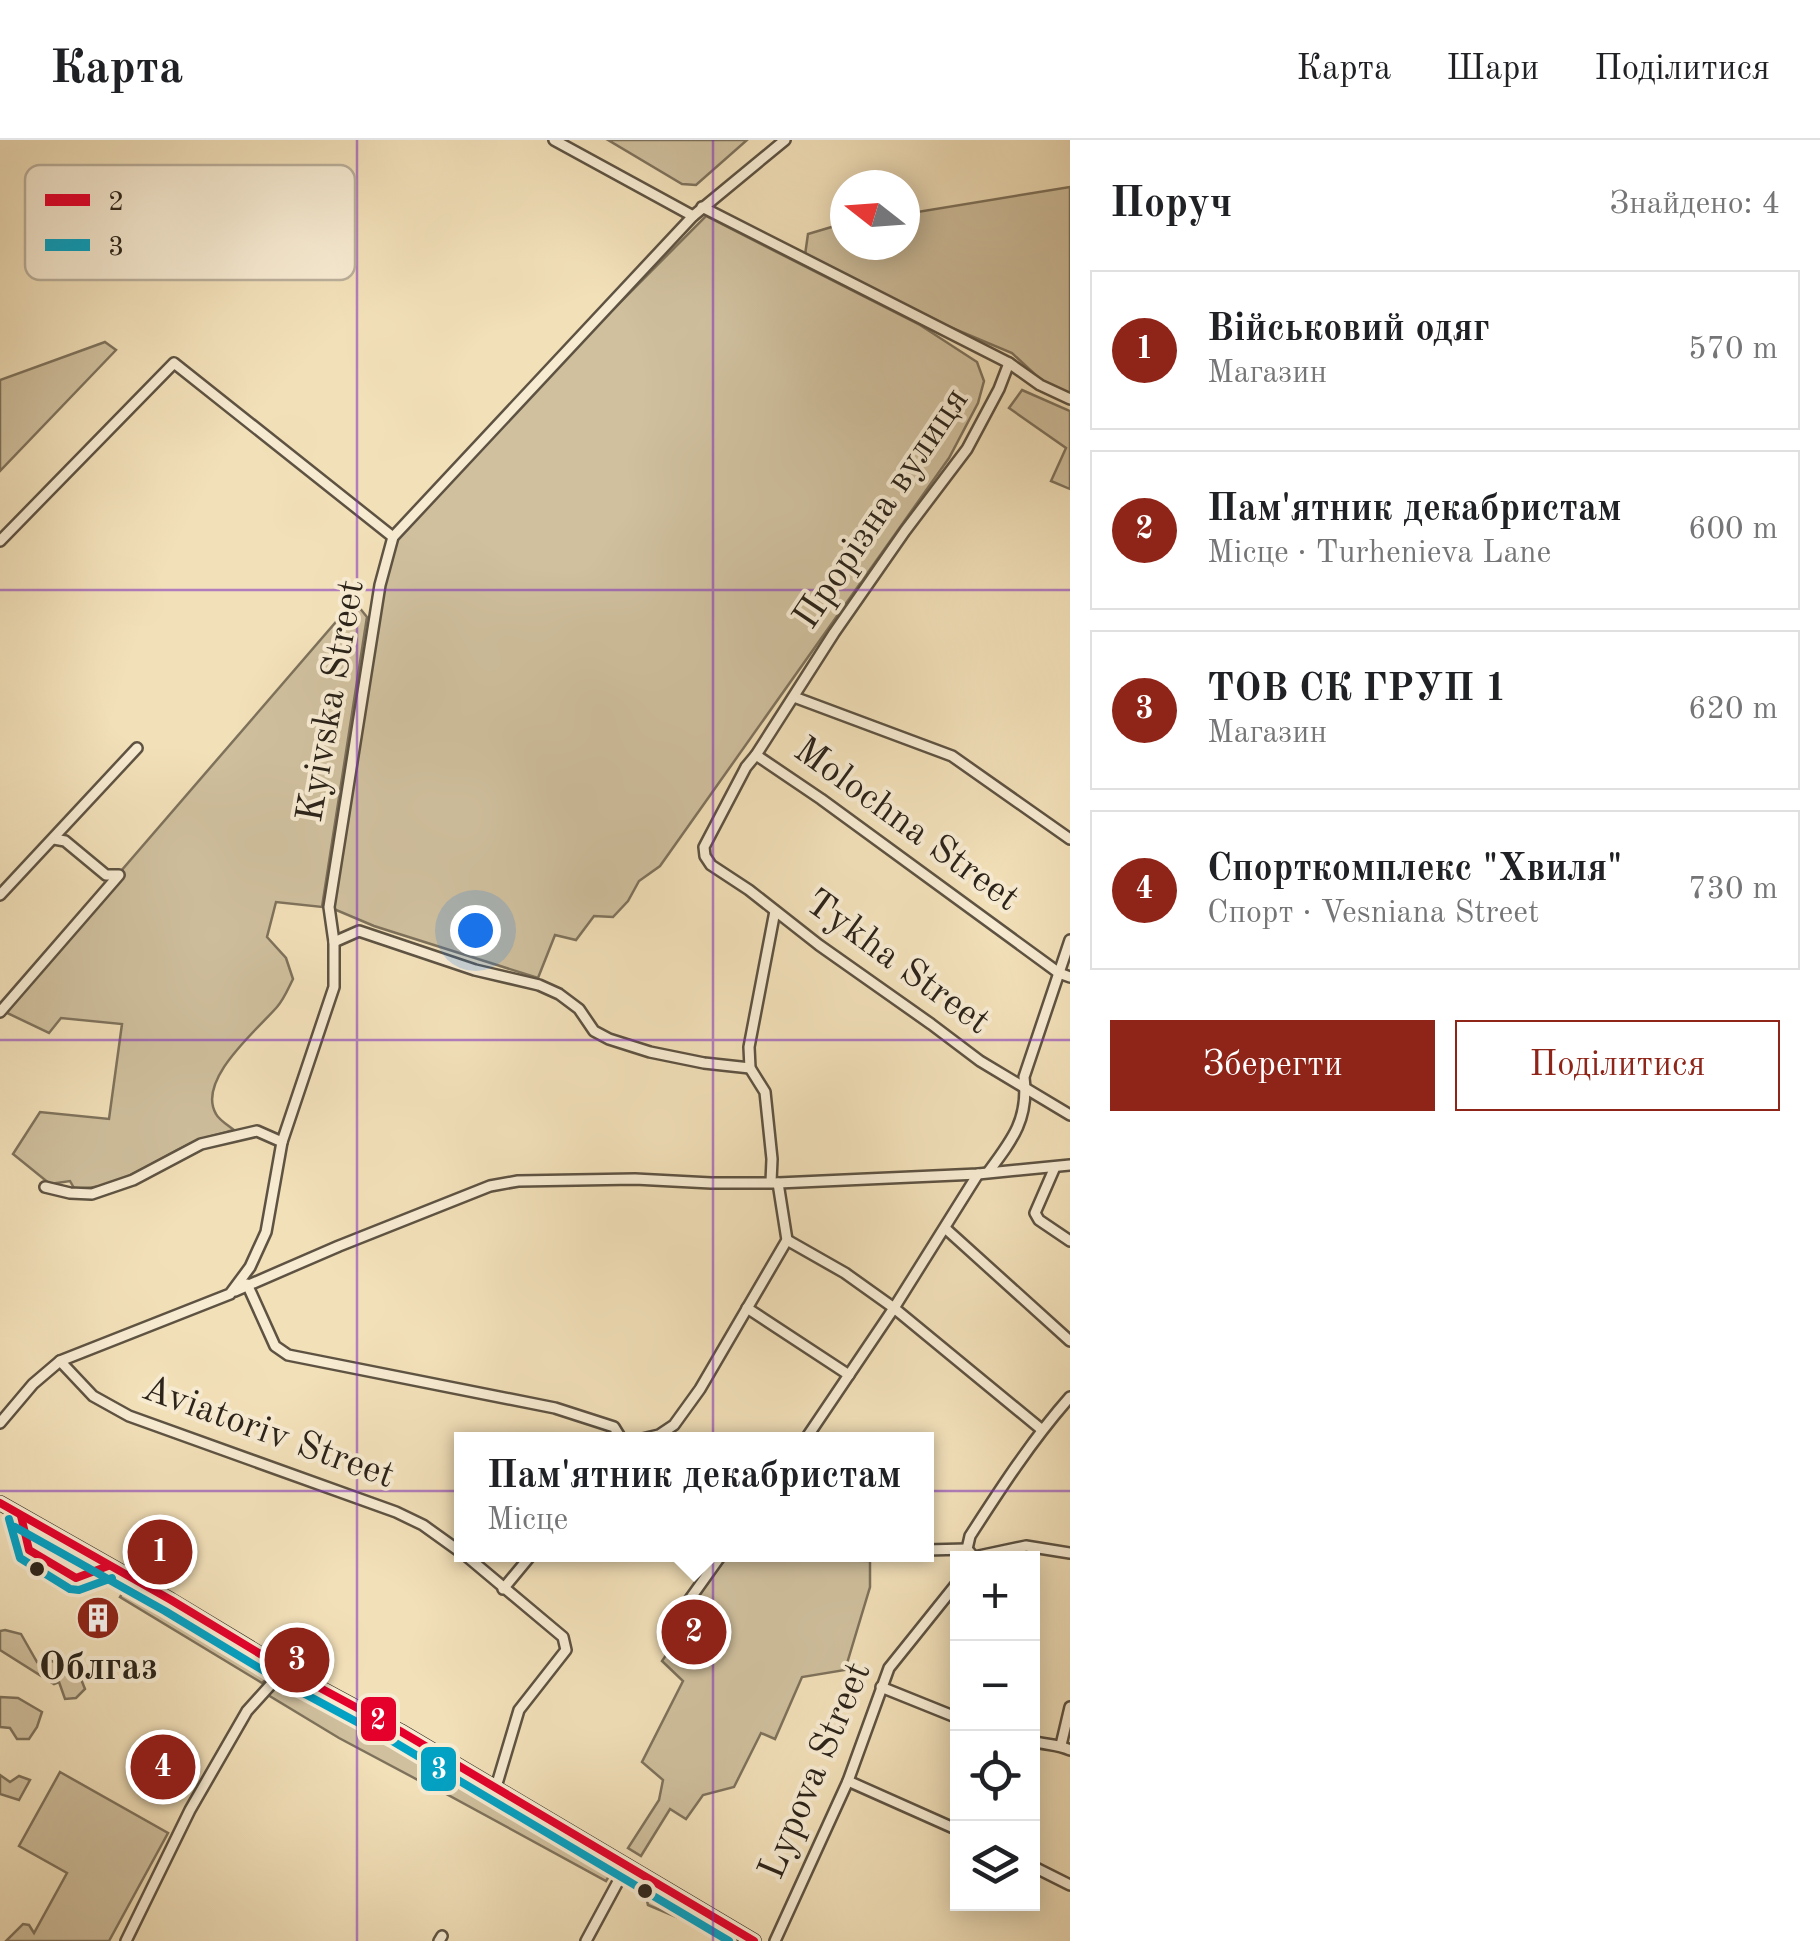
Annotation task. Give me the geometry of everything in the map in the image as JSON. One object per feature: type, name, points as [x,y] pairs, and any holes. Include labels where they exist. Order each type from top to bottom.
[{"type":"main road","points":[[0,1503],[285,1669],[400,1731],[754,1941]]},
{"type":"street","points":[[554,140],[693,216]]},
{"type":"street","name":"Kyivska Street","points":[[230,1294],[250,1268],[266,1232],[282,1142],[334,987],[329,907],[380,585],[393,537],[693,216],[785,140]]},
{"type":"street","points":[[702,207],[1008,363]]},
{"type":"street","points":[[0,540],[174,363],[393,537]]},
{"type":"street","name":"Прорізна вулиця","points":[[774,911],[711,865],[705,856],[704,848],[746,766],[905,530],[967,450],[1008,363],[1070,399]]},
{"type":"street","points":[[794,697],[952,756],[1070,840]]},
{"type":"street","points":[[0,895],[137,748]]},
{"type":"street","name":"Molochna Street","points":[[756,755],[1065,975]]},
{"type":"street","points":[[0,1012],[120,874],[106,875],[65,841],[54,839]]},
{"type":"street","name":"Tykha Street","points":[[775,1182],[765,1092],[750,1068],[752,1032],[774,911],[980,1061],[1070,1116]]},
{"type":"street","points":[[334,942],[359,931],[549,990],[578,1009],[594,1031],[609,1039],[650,1052],[750,1068]]},
{"type":"street","points":[[810,1432],[945,1228],[1016,1133],[1023,1116],[1024,1077],[1065,975],[1070,940]]},
{"type":"street","points":[[45,1187],[92,1194],[133,1180],[203,1144],[257,1130],[282,1142]]},
{"type":"street","points":[[0,1423],[33,1384],[60,1361],[490,1186],[518,1181],[635,1179],[775,1182],[1070,1165]]},
{"type":"street","points":[[1055,1167],[1035,1213],[1070,1240]]},
{"type":"street","points":[[664,1432],[674,1426],[700,1388],[786,1240],[775,1182]]},
{"type":"street","points":[[945,1228],[1070,1341]]},
{"type":"street","points":[[786,1240],[894,1308],[1042,1430]]},
{"type":"street","points":[[247,1284],[275,1346],[288,1355],[555,1408],[614,1427],[617,1432]]},
{"type":"street","points":[[747,1308],[849,1376]]},
{"type":"street","name":"Aviatoriv Street","points":[[60,1361],[94,1396],[128,1416],[396,1512],[423,1525],[454,1548]]},
{"type":"street","points":[[971,1551],[970,1536],[1042,1430],[1070,1396]]},
{"type":"street","points":[[995,1551],[1026,1546],[1070,1554]]},
{"type":"street","name":"Aviatoriv Street","points":[[471,1562],[563,1637],[566,1650],[519,1710],[496,1788]]},
{"type":"street","points":[[503,1589],[525,1562]]},
{"type":"street","points":[[674,1620],[716,1562]]},
{"type":"street","name":"Lypova Street","points":[[775,1941],[848,1781],[888,1668],[950,1592]]},
{"type":"street","points":[[126,1941],[190,1810],[246,1711],[285,1669]]},
{"type":"street","points":[[881,1687],[950,1715]]},
{"type":"street","points":[[1040,1744],[1066,1748],[1070,1707]]},
{"type":"street","points":[[848,1781],[950,1826]]},
{"type":"street","points":[[586,1941],[626,1865]]},
{"type":"street","points":[[1040,1870],[1070,1885]]},
{"type":"shaded area","points":[[608,140],[747,140],[696,185],[682,184]]},
{"type":"shaded area","points":[[1070,187],[1070,394],[1041,380],[1012,353],[926,317],[805,255],[808,234],[830,227],[830,260],[920,260],[920,212]]},
{"type":"shaded area","points":[[706,216],[920,325],[977,362],[984,381],[978,403],[949,458],[660,866],[639,881],[613,917],[594,916],[576,940],[555,935],[538,978],[374,926],[329,907],[393,537],[414,510]]},
{"type":"shaded area","points":[[105,342],[116,350],[0,471],[0,380]]},
{"type":"shaded area","points":[[1022,390],[1070,411],[1070,489],[1051,481],[1066,448],[1009,408]]},
{"type":"shaded area","points":[[354,601],[367,617],[322,907],[276,902],[267,937],[286,958],[293,979],[279,1004],[232,1056],[214,1086],[212,1101],[216,1114],[234,1130],[186,1146],[108,1184],[74,1188],[70,1181],[50,1184],[13,1154],[40,1112],[109,1119],[122,1024],[61,1018],[49,1033],[1,1010]]},
{"type":"shaded area","points":[[723,1562],[870,1562],[870,1587],[845,1670],[802,1677],[775,1739],[761,1733],[734,1787],[703,1795],[686,1819],[670,1809],[641,1856],[628,1848],[659,1800],[663,1780],[642,1762],[683,1681],[662,1661],[681,1633],[675,1628]]},
{"type":"shaded area","points":[[126,1587],[270,1669],[269,1677],[262,1683],[120,1597]]},
{"type":"shaded area","points":[[0,1631],[21,1634],[37,1662],[47,1659],[64,1666],[69,1677],[81,1679],[85,1689],[76,1698],[65,1699],[59,1682],[54,1684],[0,1650]]},
{"type":"shaded area","points":[[292,1680],[370,1725],[377,1739],[397,1743],[431,1761],[418,1780],[268,1695],[282,1681]]},
{"type":"shaded area","points":[[0,1697],[18,1698],[42,1712],[29,1739],[17,1739],[10,1728],[0,1727]]},
{"type":"shaded area","points":[[438,1767],[606,1863],[611,1873],[606,1881],[428,1784]]},
{"type":"shaded area","points":[[60,1772],[168,1833],[109,1941],[6,1941],[23,1924],[29,1925],[34,1933],[67,1873],[19,1846]]},
{"type":"shaded area","points":[[0,1775],[10,1782],[19,1776],[30,1780],[19,1800],[0,1794]]},
{"type":"shaded area","points":[[651,1895],[737,1941],[719,1941],[648,1905]]},
{"type":"transit line","name":"2","points":[[0,1503],[285,1669],[400,1731],[754,1941]]},
{"type":"transit line","name":"2","points":[[21,1516],[29,1550],[76,1578],[108,1566]]},
{"type":"transit line","name":"3","points":[[9,1519],[20,1558],[70,1589],[79,1590],[112,1578]]},
{"type":"transit line","name":"3","points":[[15,1527],[394,1742],[729,1941]]},
{"type":"place","name":"Військовий одяг","points":[[160,1552]]},
{"type":"place","name":"Облгаз","points":[[98,1618]]},
{"type":"place","name":"Пам'ятник декабристам","points":[[694,1632]]},
{"type":"place","name":"ТОВ СК ГРУП 1","points":[[297,1660]]},
{"type":"place","name":"Спорткомплекс \"Хвиля\"","points":[[163,1767]]}]
